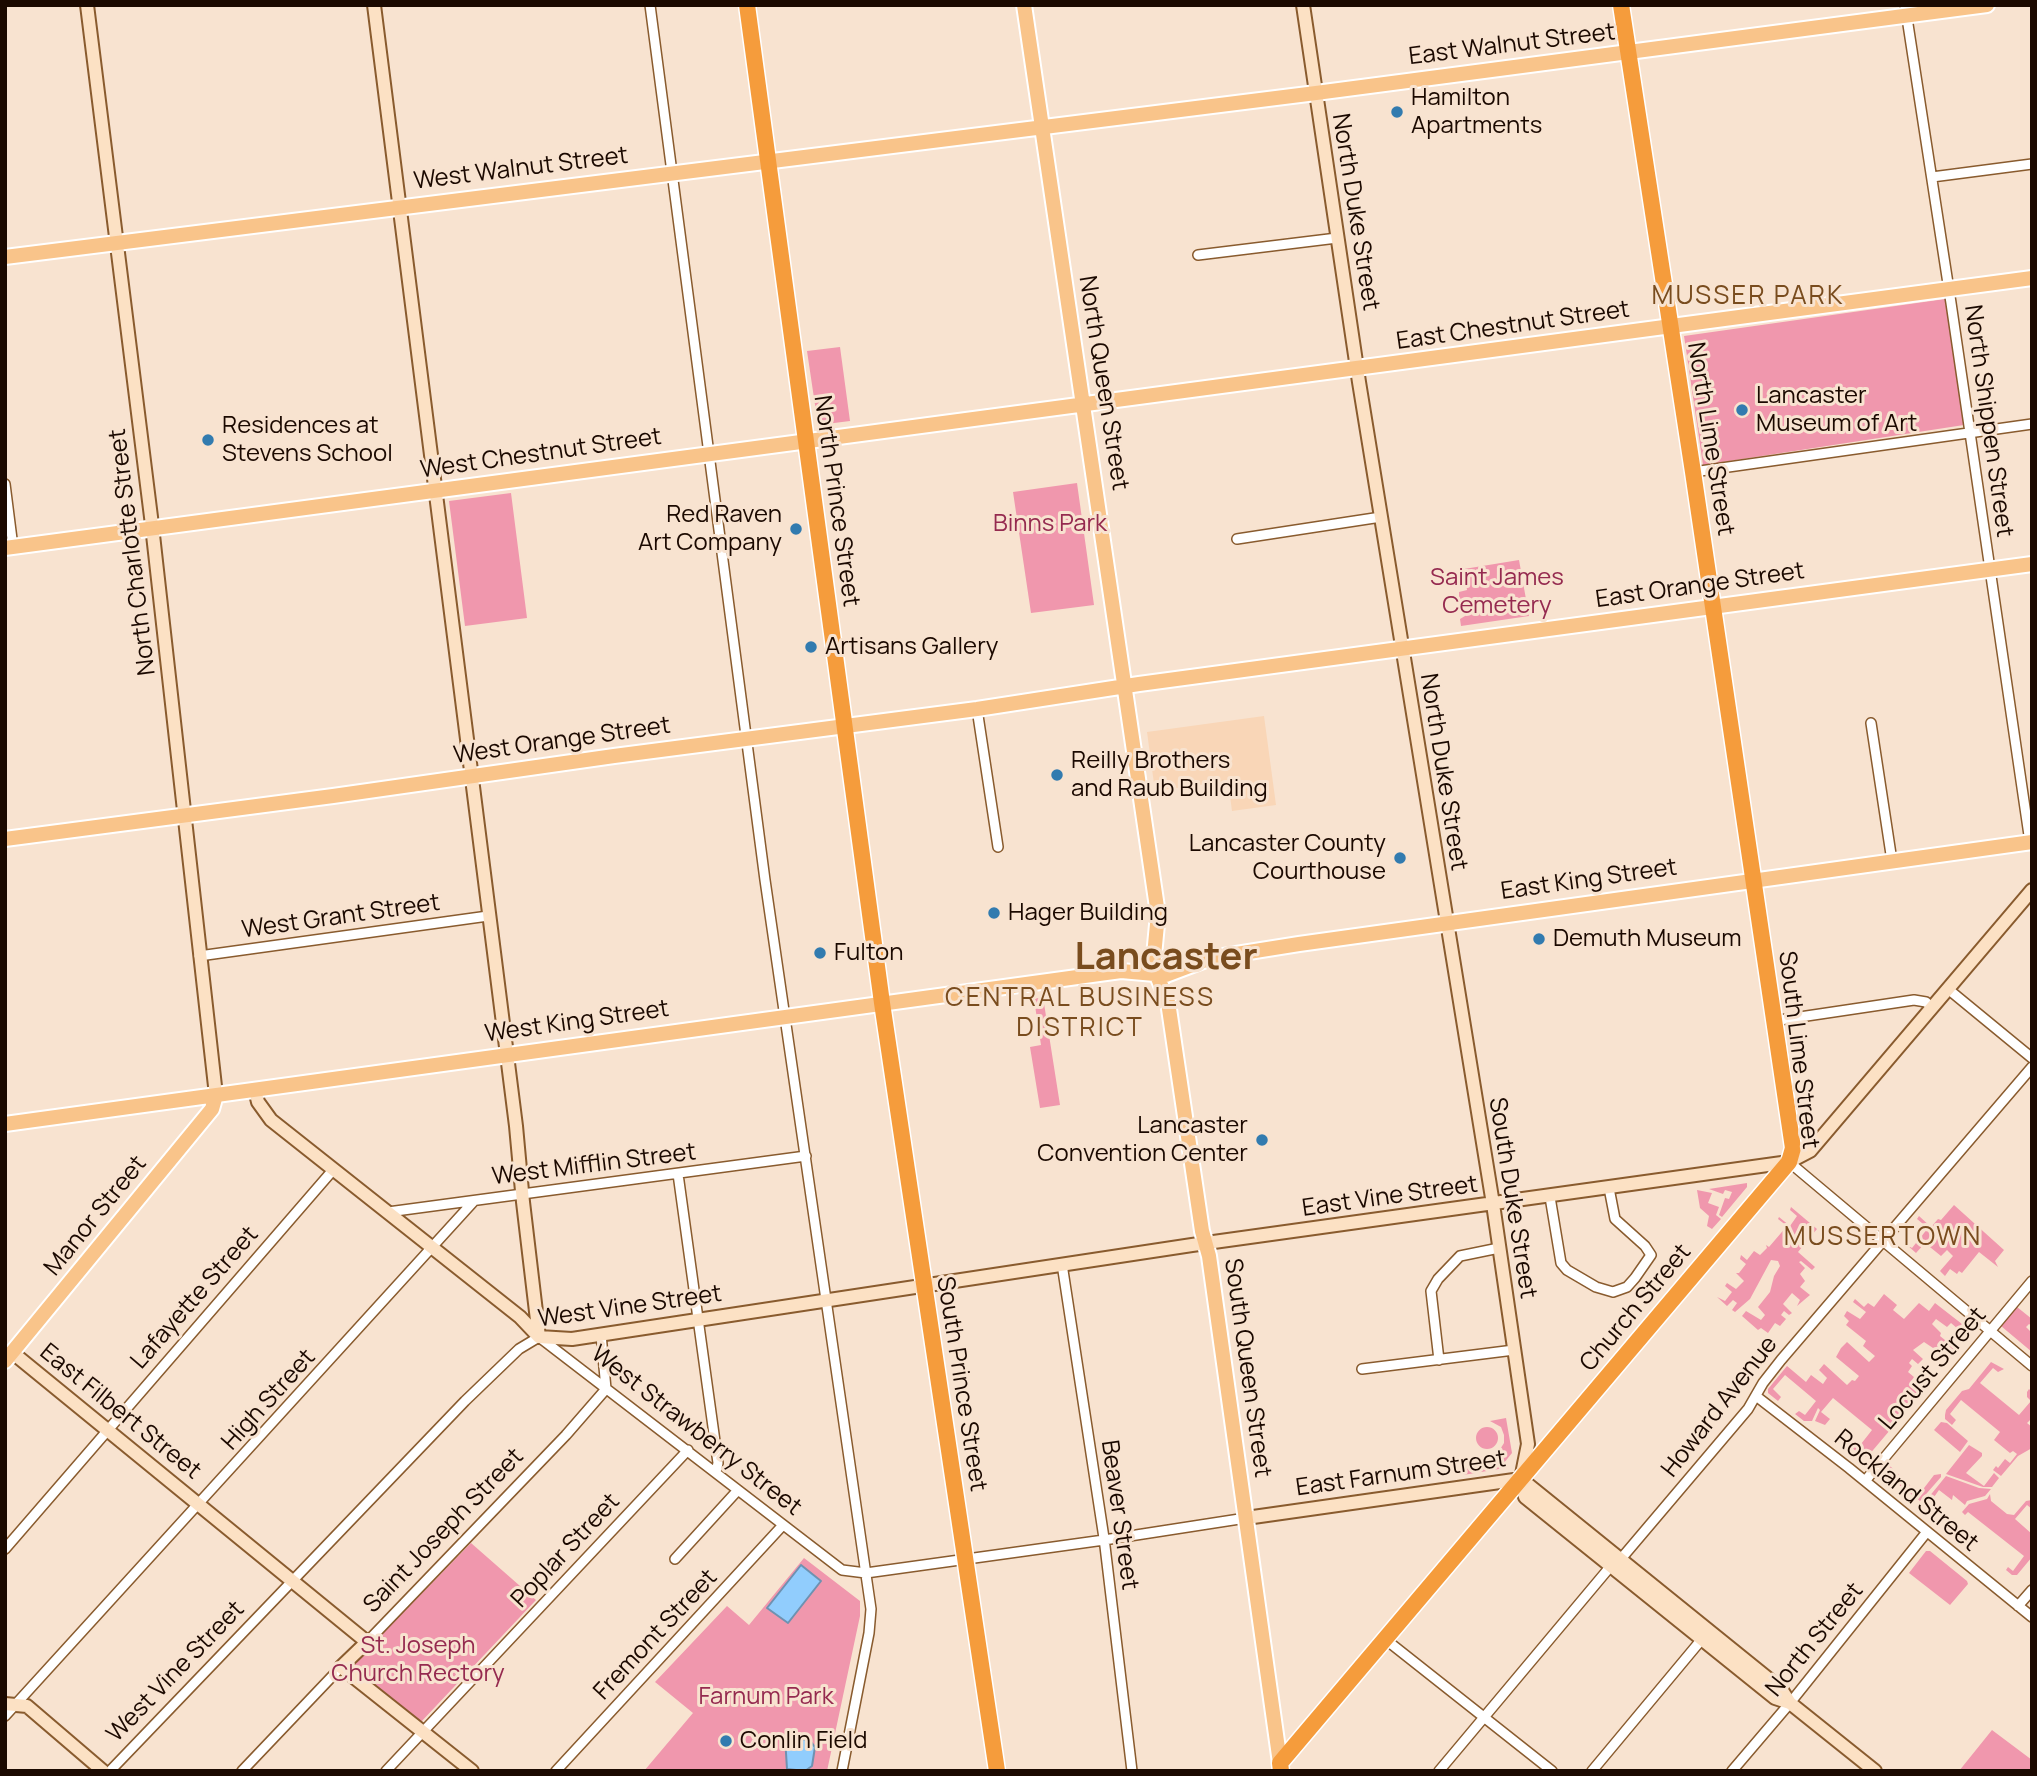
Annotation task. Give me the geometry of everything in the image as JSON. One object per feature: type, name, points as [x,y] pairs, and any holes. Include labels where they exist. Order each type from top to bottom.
[{"type":"highway","name":"North Prince Street","points":[[747,5],[882,1003]]},
{"type":"highway","name":"North Lime Street","points":[[1621,5],[1693,472],[1751,879]]},
{"type":"highway","name":"South Lime Street","points":[[1751,879],[1793,1148],[1789,1162]]},
{"type":"highway","name":"South Prince Street","points":[[882,1003],[922,1285],[997,1771]]},
{"type":"highway","name":"Church Street","points":[[1281,1767],[1385,1639],[1789,1162]]},
{"type":"main road","name":"North Queen Street","points":[[1024,5],[1158,914],[1153,953],[1156,976]]},
{"type":"main road","name":"East Walnut Street","points":[[1042,127],[1628,52],[1905,10],[1987,5]]},
{"type":"main road","name":"West Walnut Street","points":[[5,257],[1042,127]]},
{"type":"main road","name":"East Chestnut Street","points":[[1084,405],[2032,278]]},
{"type":"main road","name":"West Chestnut Street","points":[[9,548],[1084,405]]},
{"type":"main road","name":"East Orange Street","points":[[1125,686],[2032,564]]},
{"type":"main road","name":"West Orange Street","points":[[5,839],[977,709],[1125,686]]},
{"type":"main road","name":"East King Street","points":[[1156,976],[1178,973],[1218,957],[1446,923],[1751,879],[2031,846]]},
{"type":"main road","name":"West King Street","points":[[5,1124],[1121,971],[1156,976]]},
{"type":"main road","name":"South Queen Street","points":[[1156,976],[1168,1002],[1209,1256],[1281,1767]]},
{"type":"main road","name":"Manor Street","points":[[8,1353],[212,1109],[216,1095]]},
{"type":"street","name":"North Charlotte Street","points":[[87,5],[152,529],[216,1095]]},
{"type":"street","points":[[374,5],[507,1055],[540,1337]]},
{"type":"street","name":"North Duke Street","points":[[1303,5],[1357,369],[1446,923]]},
{"type":"street","points":[[650,6],[784,1017],[866,1573],[871,1620],[842,1771]]},
{"type":"street","name":"North Shippen Street","points":[[1905,10],[2031,846]]},
{"type":"street","points":[[1932,177],[2032,164]]},
{"type":"street","points":[[1199,255],[1337,238]]},
{"type":"street","points":[[1693,472],[2032,424]]},
{"type":"street","points":[[5,484],[9,548]]},
{"type":"street","points":[[1237,539],[1381,517]]},
{"type":"street","points":[[977,709],[998,847]]},
{"type":"street","points":[[1871,723],[1892,861]]},
{"type":"street","name":"Church Street","points":[[1789,1162],[1810,1152],[2032,890]]},
{"type":"street","name":"West Grant Street","points":[[199,956],[488,916]]},
{"type":"street","name":"South Duke Street","points":[[1446,923],[1493,1205],[1528,1444],[1521,1479]]},
{"type":"street","points":[[1948,989],[2032,1058]]},
{"type":"street","points":[[1773,1021],[1914,1000],[1926,1002],[1932,1008]]},
{"type":"street","name":"Howard Avenue","points":[[1439,1771],[1748,1409],[1782,1360],[2032,1067]]},
{"type":"street","name":"West Strawberry Street","points":[[255,1090],[258,1102],[267,1116],[520,1317],[540,1337],[842,1570],[866,1573]]},
{"type":"street","name":"West Mifflin Street","points":[[387,1212],[806,1156]]},
{"type":"street","name":"East Vine Street","points":[[1205,1244],[1789,1162]]},
{"type":"street","name":"South Lime Street","points":[[1789,1162],[2032,1366]]},
{"type":"street","name":"Lafayette Street","points":[[5,1549],[106,1429],[333,1170]]},
{"type":"street","points":[[678,1174],[718,1463],[716,1472]]},
{"type":"street","points":[[1550,1197],[1561,1262],[1567,1270],[1596,1287],[1613,1292],[1626,1287],[1651,1255],[1645,1246],[1615,1219],[1609,1188]]},
{"type":"street","name":"High Street","points":[[5,1716],[10,1704],[199,1505],[474,1201]]},
{"type":"street","name":"West Vine Street","points":[[110,1771],[519,1349],[540,1337],[572,1339],[1205,1244]]},
{"type":"street","points":[[1438,1360],[1431,1291],[1438,1279],[1460,1256],[1499,1248]]},
{"type":"street","name":"Beaver Street","points":[[1062,1265],[1104,1540],[1132,1771]]},
{"type":"street","name":"Locust Street","points":[[1865,1481],[2032,1281]]},
{"type":"street","points":[[601,1334],[606,1389]]},
{"type":"street","points":[[1362,1369],[1514,1350]]},
{"type":"street","name":"East Filbert Street","points":[[8,1353],[106,1429],[366,1642]]},
{"type":"street","name":"Saint Joseph Street","points":[[242,1771],[566,1435],[606,1389]]},
{"type":"street","name":"Rockland Street","points":[[1756,1396],[2032,1617]]},
{"type":"street","name":"Poplar Street","points":[[386,1771],[688,1450]]},
{"type":"street","points":[[1521,1479],[1702,1639],[1774,1698],[1790,1703]]},
{"type":"street","name":"East Farnum Street","points":[[1246,1518],[1521,1479]]},
{"type":"street","points":[[675,1559],[738,1490]]},
{"type":"street","points":[[866,1573],[1246,1518]]},
{"type":"street","name":"Fremont Street","points":[[556,1771],[783,1525]]},
{"type":"street","name":"North Street","points":[[1732,1771],[1926,1533]]},
{"type":"street","points":[[1615,1564],[1781,1689],[1790,1703],[1875,1771]]},
{"type":"street","points":[[2018,1606],[2032,1590]]},
{"type":"street","points":[[1385,1639],[1552,1771]]},
{"type":"street","points":[[1592,1771],[1702,1639]]},
{"type":"street","points":[[341,1667],[472,1771]]},
{"type":"street","points":[[10,1704],[27,1706],[103,1771]]},
{"type":"shaded area","points":[[1264,716],[1276,805],[1232,811],[1228,781],[1155,791],[1147,732]]},
{"type":"green space","name":"MUSSER PARK","points":[[1945,299],[1964,425],[1703,465],[1684,336]]},
{"type":"green space","points":[[840,347],[850,421],[818,425],[807,351]]},
{"type":"green space","name":"Binns Park","points":[[1077,483],[1094,605],[1031,613],[1013,492]]},
{"type":"green space","points":[[511,493],[527,618],[465,626],[449,501]]},
{"type":"green space","name":"Saint James Cemetery","points":[[1519,560],[1529,616],[1461,626],[1460,619],[1465,616],[1465,612],[1459,606],[1459,592],[1467,590],[1464,569]]},
{"type":"green space","points":[[1043,997],[1060,1105],[1040,1108],[1030,1047],[1041,1045],[1034,999]]},
{"type":"green space","points":[[1747,1183],[1747,1187],[1722,1217],[1719,1215],[1725,1198],[1729,1199],[1732,1192],[1725,1190],[1723,1194],[1709,1189]]},
{"type":"green space","points":[[1697,1190],[1712,1193],[1708,1203],[1719,1207],[1716,1215],[1721,1219],[1712,1229],[1707,1226],[1709,1216],[1700,1208]]},
{"type":"green space","points":[[1954,1205],[2004,1250],[1995,1261],[1998,1267],[1979,1252],[1962,1273],[1959,1271],[1957,1274],[1950,1269],[1945,1276],[1940,1271],[1953,1256],[1947,1250],[1941,1256],[1925,1243],[1916,1253],[1907,1245],[1912,1248],[1928,1228],[1917,1219],[1919,1216],[1931,1227]]},
{"type":"green space","points":[[1791,1207],[1817,1229],[1798,1252],[1815,1267],[1812,1270],[1799,1262],[1805,1268],[1800,1274],[1805,1281],[1800,1287],[1810,1295],[1797,1306],[1800,1300],[1792,1293],[1783,1304],[1792,1313],[1789,1315],[1784,1311],[1781,1315],[1786,1319],[1780,1326],[1775,1323],[1768,1333],[1761,1328],[1758,1330],[1742,1316],[1746,1311],[1761,1320],[1765,1315],[1758,1307],[1770,1292],[1780,1266],[1778,1261],[1771,1260],[1750,1299],[1735,1312],[1732,1310],[1737,1303],[1733,1300],[1727,1306],[1717,1297],[1725,1301],[1732,1292],[1725,1286],[1727,1283],[1736,1289],[1744,1281],[1736,1273],[1746,1264],[1740,1259],[1741,1255],[1747,1260],[1754,1251],[1760,1255],[1767,1248],[1766,1245],[1769,1247],[1787,1226],[1779,1217],[1790,1226],[1797,1216],[1790,1210]]},
{"type":"green space","points":[[1884,1294],[1897,1305],[1893,1310],[1904,1319],[1919,1303],[1929,1311],[1935,1303],[1962,1324],[1958,1329],[1951,1323],[1947,1327],[1936,1319],[1932,1324],[1941,1333],[1940,1336],[1956,1349],[1948,1358],[1924,1342],[1913,1350],[1923,1359],[1918,1364],[1912,1359],[1908,1372],[1914,1377],[1912,1380],[1924,1390],[1868,1456],[1863,1457],[1851,1447],[1856,1441],[1861,1444],[1872,1430],[1833,1398],[1821,1412],[1830,1419],[1825,1425],[1815,1421],[1820,1410],[1818,1408],[1812,1421],[1804,1421],[1795,1414],[1799,1411],[1805,1415],[1816,1401],[1785,1375],[1773,1389],[1781,1397],[1778,1401],[1768,1393],[1768,1389],[1787,1366],[1806,1382],[1811,1375],[1823,1384],[1827,1378],[1819,1370],[1824,1364],[1847,1385],[1852,1380],[1855,1381],[1859,1376],[1836,1357],[1841,1348],[1847,1342],[1869,1362],[1875,1356],[1863,1346],[1866,1341],[1846,1325],[1849,1321],[1844,1316],[1847,1311],[1860,1319],[1866,1312],[1853,1302],[1855,1299],[1864,1307],[1868,1303],[1874,1307]]},
{"type":"green space","points":[[2017,1307],[2032,1319],[2032,1326],[2029,1324],[2026,1327],[2032,1337],[2032,1352],[2001,1326]]},
{"type":"green space","points":[[1991,1362],[2004,1369],[1998,1372],[1993,1368],[1980,1383],[2019,1415],[2031,1401],[2027,1392],[2029,1389],[2032,1392],[2032,1418],[2027,1423],[2032,1427],[2032,1448],[2018,1456],[2001,1476],[1993,1470],[2005,1459],[2010,1463],[2017,1454],[2013,1451],[2010,1453],[1994,1440],[2000,1432],[1961,1400],[1950,1414],[1956,1420],[1952,1425],[1945,1419],[1946,1410],[1962,1391],[1969,1389]]},
{"type":"green space","points":[[1506,1418],[1512,1453],[1499,1469],[1463,1475],[1474,1459],[1499,1451],[1504,1443],[1504,1435],[1501,1427],[1490,1421]]},
{"type":"green space","points":[[1941,1422],[1947,1423],[1968,1441],[1960,1452],[1934,1430]]},
{"type":"green space","points":[[1487,1427],[1495,1430],[1498,1438],[1495,1446],[1487,1449],[1479,1446],[1476,1438],[1479,1430]]},
{"type":"green space","points":[[1969,1445],[1982,1453],[1982,1456],[1966,1473],[1984,1486],[1994,1473],[1999,1478],[1992,1487],[1983,1487],[1946,1474]]},
{"type":"green space","points":[[1890,1466],[1915,1490],[1918,1488],[1921,1492],[1934,1475],[1941,1474],[1941,1477],[1920,1501],[1894,1481],[1889,1484],[1880,1479]]},
{"type":"green space","points":[[1946,1476],[1979,1488],[1991,1489],[1985,1496],[1967,1501],[1965,1505],[1953,1495],[1952,1500],[1939,1490],[1927,1507],[1924,1503]]},
{"type":"green space","points":[[1990,1494],[1991,1501],[2007,1514],[2014,1515],[2026,1501],[2032,1500],[2032,1509],[2027,1505],[2015,1519],[2032,1534],[2032,1557],[2017,1575],[2006,1570],[2008,1567],[2013,1571],[2024,1556],[1968,1512],[1965,1515],[1962,1512],[1969,1504],[1987,1499]]},
{"type":"green space","name":"St. Joseph Church Rectory","points":[[471,1543],[536,1600],[420,1723],[351,1666]]},
{"type":"green space","points":[[1926,1551],[1930,1551],[1967,1581],[1968,1584],[1950,1605],[1909,1573]]},
{"type":"green space","name":"Farnum Park","points":[[804,1558],[860,1601],[860,1616],[827,1771],[644,1771],[693,1713],[655,1682],[727,1606],[749,1625]]},
{"type":"green space","points":[[1992,1730],[2032,1760],[2030,1771],[1959,1771]]},
{"type":"water","points":[[801,1565],[821,1581],[788,1623],[767,1608]]},
{"type":"water","points":[[785,1737],[810,1741],[815,1747],[812,1766],[805,1771],[787,1769]]},
{"type":"place","name":"Hamilton Apartments","points":[[1397,112]]},
{"type":"place","name":"Lancaster Museum of Art","points":[[1742,410]]},
{"type":"place","name":"Residences at Stevens School","points":[[208,440]]},
{"type":"place","name":"Red Raven Art Company","points":[[796,529]]},
{"type":"place","name":"Artisans Gallery","points":[[811,647]]},
{"type":"place","name":"Reilly Brothers and Raub Building","points":[[1057,775]]},
{"type":"place","name":"Lancaster County Courthouse","points":[[1400,858]]},
{"type":"place","name":"Hager Building","points":[[994,913]]},
{"type":"place","name":"Demuth Museum","points":[[1539,939]]},
{"type":"place","name":"Fulton","points":[[820,953]]},
{"type":"place","name":"Lancaster Convention Center","points":[[1262,1140]]},
{"type":"place","name":"Conlin Field","points":[[726,1741]]},
{"type":"district","name":"MUSSER PARK","points":[[1748,297]]},
{"type":"district","name":"Lancaster","points":[[1166,958]]},
{"type":"district","name":"CENTRAL BUSINESS DISTRICT","points":[[1080,1014]]},
{"type":"district","name":"MUSSERTOWN","points":[[1883,1238]]}]
